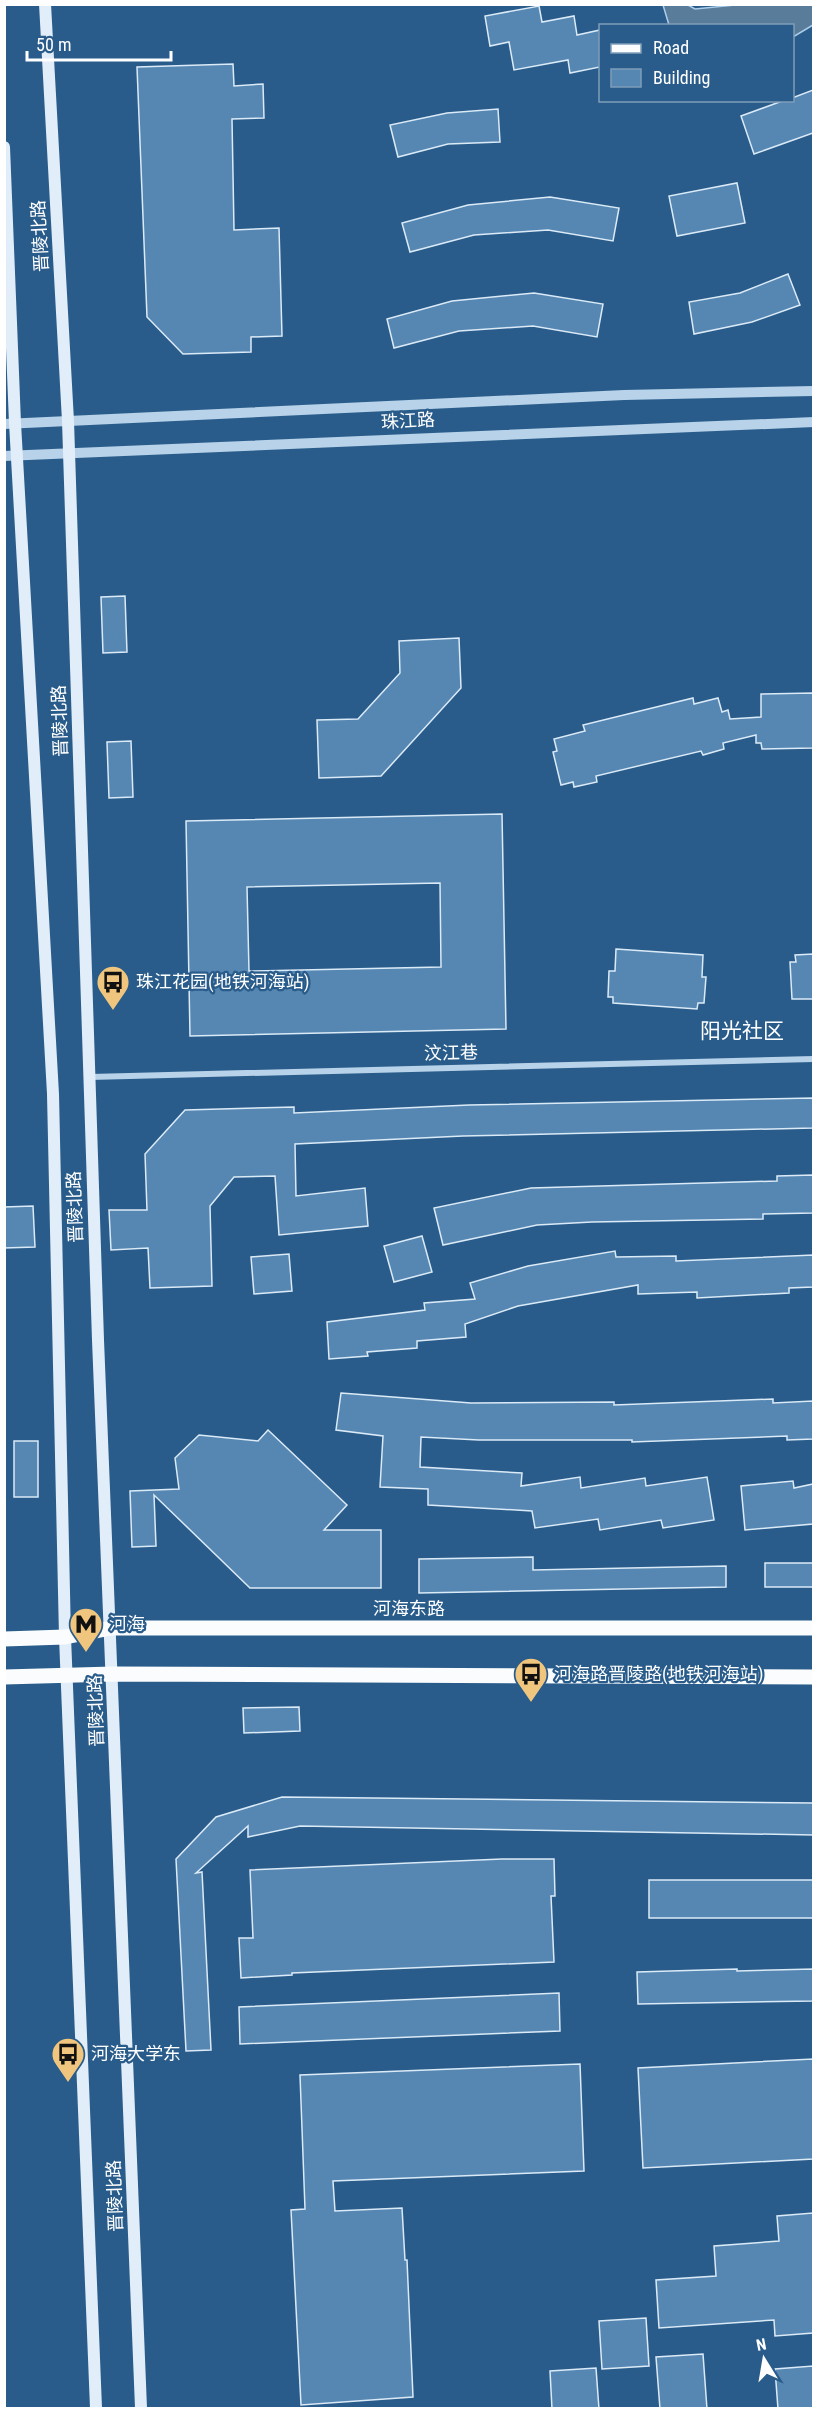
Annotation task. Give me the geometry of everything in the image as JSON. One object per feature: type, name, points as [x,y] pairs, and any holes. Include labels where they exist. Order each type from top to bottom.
[{"type":"main road","name":"晋陵北路","points":[[45,4],[70,453],[89,1077],[141,2409]]},
{"type":"main road","name":"晋陵北路","points":[[4,147],[11,455],[53,1094],[65,1637],[96,2409]]},
{"type":"main road","name":"河海东路","points":[[4,1639],[65,1637],[111,1628],[813,1628]]},
{"type":"main road","points":[[4,1677],[113,1674],[813,1677]]},
{"type":"street","name":"珠江路","points":[[10,423],[612,396],[813,391]]},
{"type":"street","name":"珠江路","points":[[11,455],[813,422]]},
{"type":"street","name":"汶江巷","points":[[89,1077],[813,1059]]},
{"type":"water","points":[[663,5],[688,5],[695,9],[735,5],[813,5],[813,25],[794,36],[794,24],[669,24]]},
{"type":"building","points":[[539,6],[542,22],[574,16],[577,35],[599,30],[599,67],[570,73],[568,60],[514,70],[509,42],[490,46],[485,16]]},
{"type":"building","points":[[233,64],[234,86],[263,84],[264,118],[232,119],[234,230],[279,228],[282,336],[251,337],[251,352],[183,354],[147,317],[137,67]]},
{"type":"building","points":[[813,90],[813,133],[754,154],[741,116],[780,102],[794,102],[794,97]]},
{"type":"building","points":[[498,109],[500,142],[448,144],[398,157],[390,125],[447,113]]},
{"type":"building","points":[[737,183],[745,223],[677,236],[669,196]]},
{"type":"building","points":[[550,197],[619,208],[613,241],[548,230],[474,235],[410,252],[402,223],[468,205]]},
{"type":"building","points":[[788,274],[800,305],[752,322],[694,334],[689,302],[740,293]]},
{"type":"building","points":[[534,293],[603,304],[597,337],[533,326],[459,331],[394,348],[387,319],[452,301]]},
{"type":"building","points":[[125,596],[127,652],[103,653],[101,597]]},
{"type":"building","points":[[459,638],[461,688],[381,776],[319,778],[317,720],[358,719],[400,673],[399,641]]},
{"type":"building","points":[[813,693],[813,748],[762,749],[761,743],[756,743],[756,735],[723,743],[724,749],[703,755],[701,751],[596,776],[597,782],[574,787],[573,782],[561,785],[553,752],[557,751],[554,739],[585,731],[583,725],[693,698],[694,704],[718,698],[722,712],[728,710],[730,719],[761,717],[761,694]]},
{"type":"building","points":[[131,741],[133,797],[109,798],[107,742]]},
{"type":"building","points":[[502,814],[506,1029],[190,1036],[186,821]],"holes":[[[440,883],[441,967],[249,971],[247,887]]]},
{"type":"building","points":[[616,949],[703,955],[702,977],[706,977],[704,1003],[698,1003],[697,1009],[613,1003],[613,997],[608,997],[609,971],[615,971]]},
{"type":"building","points":[[813,954],[813,999],[792,999],[790,962],[796,962],[795,955]]},
{"type":"building","points":[[813,1098],[813,1128],[463,1136],[295,1144],[296,1196],[365,1188],[368,1226],[279,1235],[275,1176],[234,1177],[210,1206],[212,1286],[150,1288],[148,1248],[111,1250],[109,1210],[147,1210],[145,1154],[185,1110],[294,1107],[294,1113],[469,1105]]},
{"type":"building","points":[[813,1175],[813,1213],[763,1214],[763,1219],[537,1225],[443,1245],[434,1208],[531,1188],[777,1181],[777,1176]]},
{"type":"building","points":[[33,1206],[35,1247],[4,1248],[4,1207]]},
{"type":"building","points":[[422,1236],[432,1272],[394,1282],[384,1246]]},
{"type":"building","points":[[615,1251],[616,1257],[676,1256],[676,1261],[813,1255],[813,1287],[789,1288],[789,1293],[697,1298],[697,1292],[638,1294],[638,1285],[518,1306],[465,1324],[466,1337],[417,1341],[417,1348],[367,1352],[368,1356],[329,1359],[327,1322],[425,1310],[424,1303],[475,1299],[470,1283],[528,1266]]},
{"type":"building","points":[[289,1254],[292,1291],[254,1294],[251,1257]]},
{"type":"building","points":[[341,1393],[471,1403],[614,1402],[614,1405],[773,1399],[773,1403],[813,1401],[813,1439],[787,1440],[787,1436],[632,1442],[632,1440],[479,1440],[421,1437],[420,1467],[522,1473],[521,1486],[580,1477],[581,1488],[645,1478],[646,1486],[707,1477],[714,1520],[663,1528],[661,1520],[600,1530],[598,1519],[535,1528],[532,1511],[428,1505],[428,1489],[380,1487],[383,1436],[336,1430]]},
{"type":"building","points":[[268,1430],[347,1505],[324,1530],[381,1530],[381,1588],[250,1588],[154,1495],[156,1546],[132,1547],[130,1491],[179,1489],[175,1458],[199,1435],[258,1441]]},
{"type":"building","points":[[14,1441],[38,1441],[38,1497],[14,1497]]},
{"type":"building","points":[[793,1481],[794,1488],[813,1484],[813,1524],[745,1530],[741,1486]]},
{"type":"building","points":[[533,1557],[533,1570],[726,1566],[726,1587],[419,1593],[419,1559]]},
{"type":"building","points":[[765,1563],[813,1563],[813,1587],[765,1587]]},
{"type":"building","points":[[299,1707],[300,1731],[244,1733],[243,1708]]},
{"type":"building","points":[[282,1797],[813,1803],[813,1835],[300,1826],[248,1837],[248,1826],[196,1873],[202,1872],[211,2050],[186,2051],[176,1859],[216,1817]]},
{"type":"building","points":[[502,1859],[554,1859],[555,1896],[551,1896],[554,1962],[292,1973],[292,1975],[241,1978],[239,1938],[253,1938],[250,1870]]},
{"type":"building","points":[[649,1880],[813,1880],[813,1918],[649,1918]]},
{"type":"building","points":[[737,1969],[737,1971],[813,1969],[813,2001],[638,2004],[637,1972]]},
{"type":"building","points":[[559,1993],[560,2031],[240,2044],[239,2007]]},
{"type":"building","points":[[813,2059],[813,2159],[643,2168],[638,2068]]},
{"type":"building","points":[[580,2064],[584,2171],[333,2181],[335,2211],[402,2208],[405,2260],[407,2260],[413,2397],[301,2405],[291,2210],[305,2209],[300,2075]]},
{"type":"building","points":[[813,2213],[813,2333],[775,2336],[774,2320],[659,2328],[656,2280],[716,2276],[714,2246],[779,2241],[777,2216]]},
{"type":"building","points":[[646,2318],[649,2366],[602,2369],[599,2321]]},
{"type":"building","points":[[703,2354],[707,2409],[660,2409],[656,2357]]},
{"type":"building","points":[[813,2366],[813,2409],[778,2409],[775,2369]]},
{"type":"building","points":[[596,2368],[599,2409],[552,2409],[550,2371]]},
{"type":"place","name":"珠江花园(地铁河海站)","points":[[113,1011]]},
{"type":"place","name":"河海","points":[[86,1653]]},
{"type":"place","name":"河海路晋陵路(地铁河海站)","points":[[531,1703]]},
{"type":"place","name":"河海大学东","points":[[68,2083]]},
{"type":"district","name":"阳光社区","points":[[742,1031]]}]
